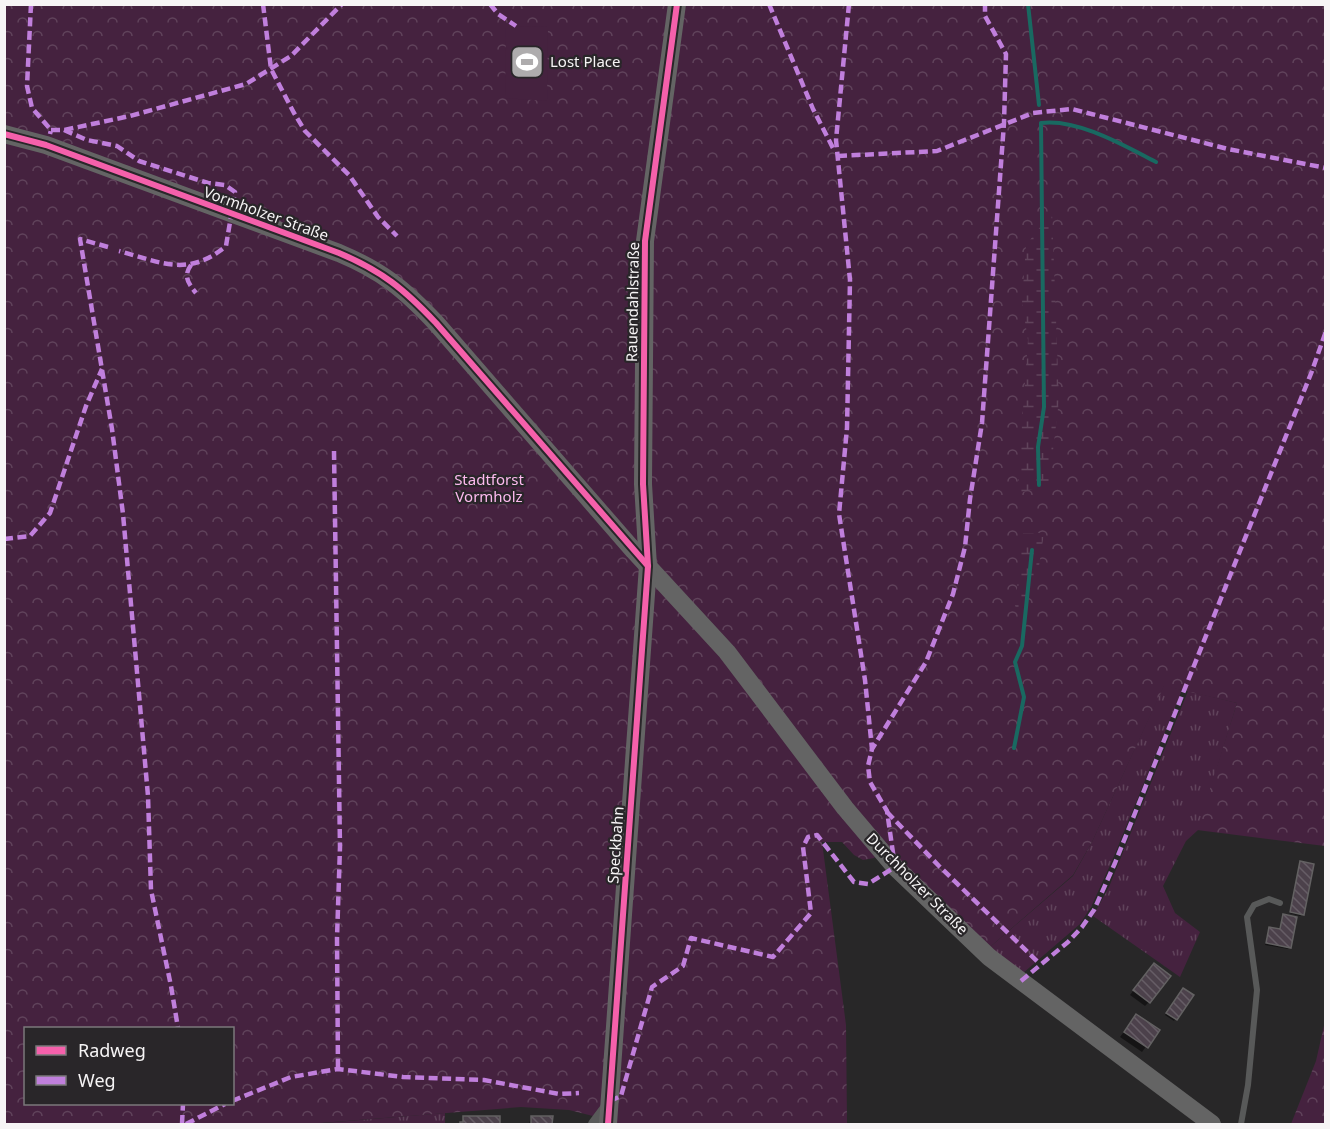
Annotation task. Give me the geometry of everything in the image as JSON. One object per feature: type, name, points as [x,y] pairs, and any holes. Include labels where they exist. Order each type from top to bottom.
[{"type":"main road","name":"Rauendahlstraße","points":[[648,566],[643,483],[645,241],[677,4]]},
{"type":"main road","name":"Vormholzer Straße","points":[[4,134],[46,145],[339,253],[382,274],[405,291],[436,323],[648,566]]},
{"type":"main road","name":"Speckbahn","points":[[608,1125],[648,566]]},
{"type":"main road","name":"Durchholzer Straße","points":[[648,566],[727,652],[845,808],[902,873],[989,957],[1212,1125]]},
{"type":"street","points":[[594,1125],[610,1101]]},
{"type":"lane","points":[[1241,1125],[1248,1084],[1257,990],[1247,917],[1254,905],[1269,899],[1280,903]]},
{"type":"green space","name":"Stadtforst Vormholz","points":[[5,5],[1325,5],[1325,846],[1197,830],[1237,703],[1164,686],[1092,842],[1073,875],[990,947],[885,847],[874,858],[863,860],[854,855],[842,842],[822,842],[846,1025],[847,1124],[613,1124],[613,1121],[569,1110],[521,1107],[308,1124],[5,1124]]},
{"type":"green space","name":"Lost Place","points":[[506,26],[548,27],[547,101],[505,98]]},
{"type":"green space","points":[[1052,212],[1059,400],[1049,484],[1017,494],[1028,340],[1022,303],[1026,245]]},
{"type":"green space","points":[[1023,533],[1044,533],[1037,579],[1020,612],[1015,606]]},
{"type":"green space","points":[[1164,685],[1182,690],[1091,907],[1080,924],[1023,973],[990,947],[1073,876],[1092,842]]},
{"type":"green space","points":[[1188,691],[1237,703],[1198,830],[1186,841],[1163,886],[1175,913],[1200,932],[1180,977],[1093,916],[1109,887]]},
{"type":"green space","points":[[1325,1021],[1325,1124],[1291,1124],[1316,1061]]},
{"type":"green space","points":[[445,1113],[445,1124],[312,1124]]},
{"type":"building","points":[[1300,861],[1314,864],[1304,915],[1290,912]]},
{"type":"building","points":[[1283,914],[1297,917],[1291,948],[1266,943],[1269,927],[1280,929]]},
{"type":"building","points":[[1154,963],[1171,976],[1150,1003],[1133,990]]},
{"type":"building","points":[[1183,988],[1194,995],[1177,1020],[1166,1013]]},
{"type":"building","points":[[1136,1014],[1160,1030],[1148,1048],[1124,1032]]},
{"type":"building","points":[[463,1116],[500,1116],[500,1124],[460,1124],[463,1122]]},
{"type":"building","points":[[531,1116],[553,1116],[552,1124],[531,1124]]},
{"type":"waterway","points":[[1028,4],[1039,105]]},
{"type":"waterway","points":[[1039,485],[1038,447],[1044,407],[1041,123],[1070,125],[1085,129],[1156,162]]},
{"type":"waterway","points":[[1014,748],[1024,697],[1015,662],[1022,646],[1032,550]]},
{"type":"marked path","points":[[31,4],[27,86],[32,108],[51,130],[50,134]]},
{"type":"marked path","points":[[263,4],[271,69],[294,113],[305,131],[349,175],[378,217],[397,236]]},
{"type":"marked path","points":[[51,130],[64,130],[130,116],[246,84],[291,56],[342,4]]},
{"type":"marked path","points":[[490,4],[498,14],[516,26]]},
{"type":"marked path","points":[[769,4],[813,109],[834,150]]},
{"type":"marked path","points":[[849,4],[836,140],[850,280],[847,428],[839,514],[865,680],[872,749]]},
{"type":"marked path","points":[[610,1101],[621,1096],[652,987],[683,966],[691,938],[773,957],[811,913],[803,847],[808,837],[817,835],[854,882],[868,884],[895,867],[887,811],[870,782],[868,766],[872,749],[926,662],[953,594],[965,547],[982,423],[1004,123],[1006,54],[985,16],[985,4]]},
{"type":"marked path","points":[[838,156],[937,151],[1033,113],[1072,109],[1228,149],[1326,168]]},
{"type":"marked path","points":[[64,130],[87,140],[117,146],[139,161],[208,183],[225,185],[235,192],[226,246],[212,256],[199,262],[174,265],[119,251]]},
{"type":"marked path","points":[[108,247],[80,239],[112,429],[123,514],[148,796],[151,890],[178,1027]]},
{"type":"marked path","points":[[191,265],[187,279],[196,293]]},
{"type":"marked path","points":[[1021,981],[1068,942],[1094,910],[1115,863],[1326,331]]},
{"type":"marked path","points":[[4,539],[30,536],[50,513],[86,406],[102,369]]},
{"type":"marked path","points":[[334,451],[340,847],[337,938],[338,1069]]},
{"type":"marked path","points":[[887,812],[1040,964]]},
{"type":"marked path","points":[[234,1100],[291,1077],[338,1069],[403,1077],[484,1080],[559,1094],[579,1093]]},
{"type":"marked path","points":[[182,1124],[183,1105]]},
{"type":"marked path","points":[[186,1124],[223,1105]]},
{"type":"cycle path","points":[[608,1124],[648,566],[643,484],[645,241],[677,4]]},
{"type":"cycle path","points":[[4,134],[46,145],[339,253],[392,282],[436,323],[648,566]]},
{"type":"place","name":"Lost Place","points":[[527,62]]}]
